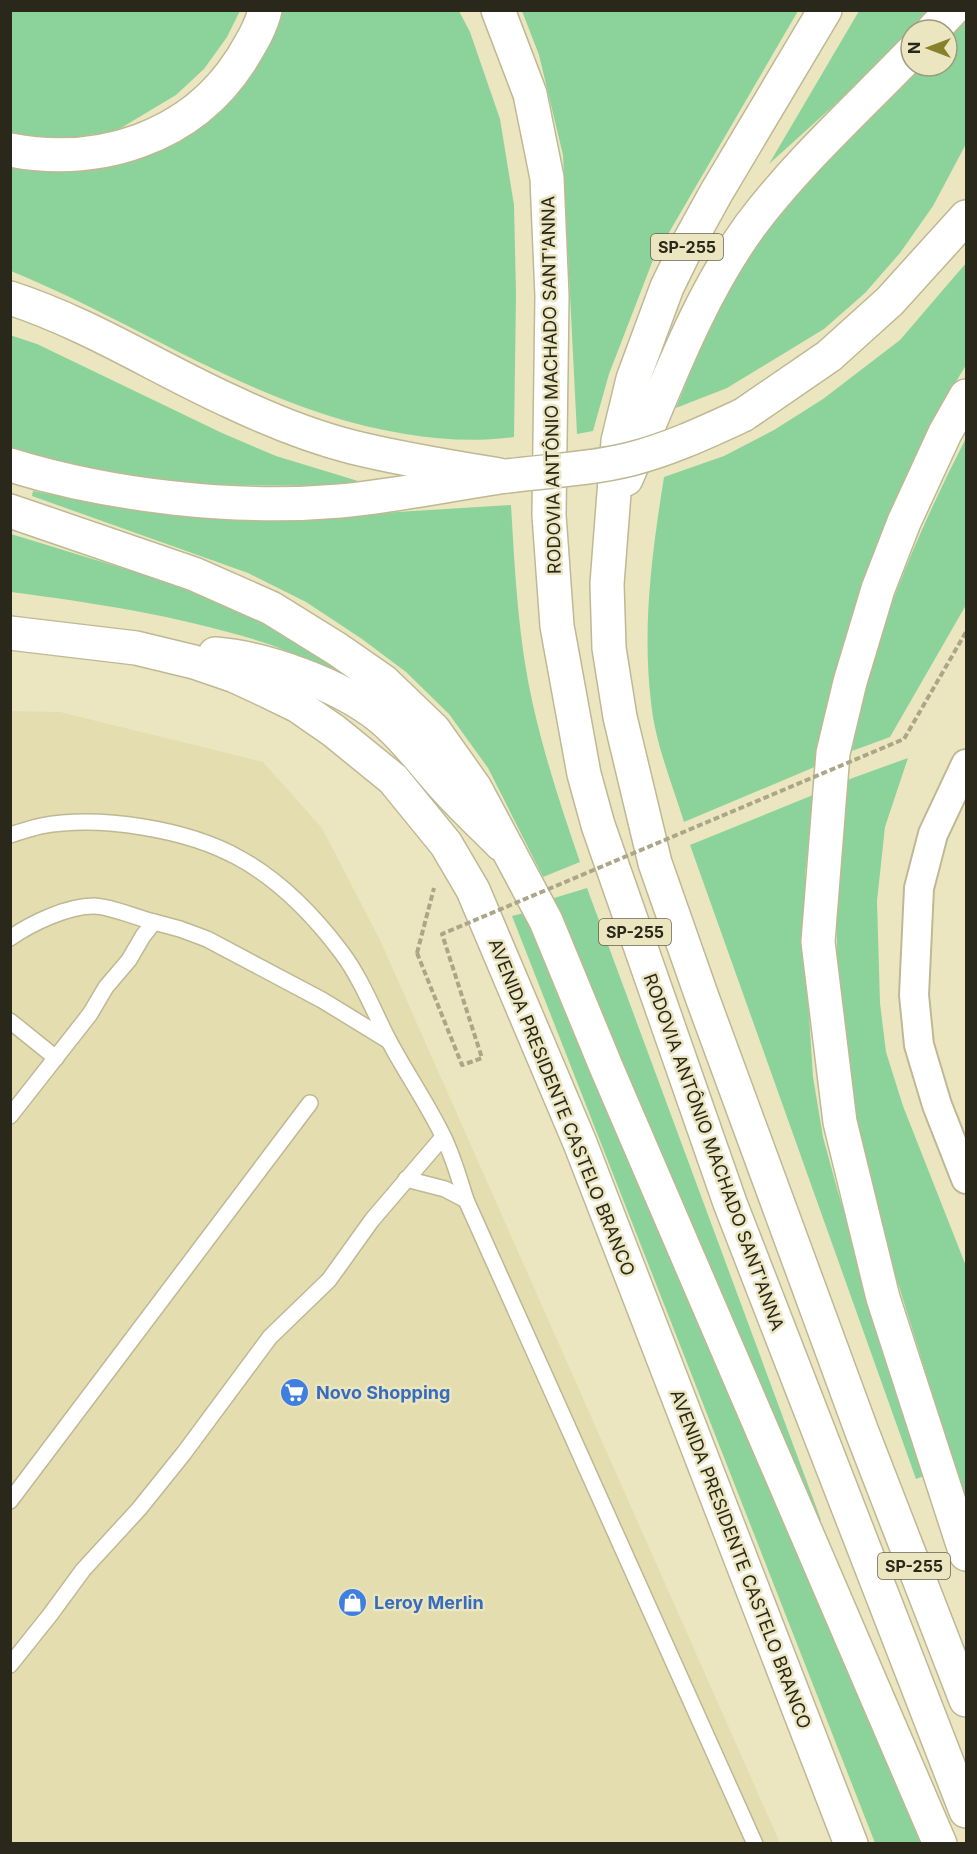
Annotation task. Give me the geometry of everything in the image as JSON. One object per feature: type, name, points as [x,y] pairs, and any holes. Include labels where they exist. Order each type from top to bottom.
[{"type":"main road","points":[[10,150],[39,154],[82,155],[109,151],[137,142],[165,129],[207,102],[221,87],[250,45],[266,10]]},
{"type":"main road","name":"RODOVIA ANTÔNIO MACHADO SANT'ANNA","points":[[498,10],[530,94],[547,178],[552,296],[549,515],[557,626],[584,774],[598,825],[730,1203],[966,1811]]},
{"type":"main road","name":"SP-255","points":[[825,10],[716,193],[667,286],[633,379],[618,441],[607,584],[609,648],[620,717],[655,863],[862,1432],[966,1700]]},
{"type":"main road","points":[[614,508],[686,334],[750,226],[794,174],[899,65]]},
{"type":"main road","points":[[10,465],[44,475],[123,490],[191,499],[286,504],[341,501],[628,460],[663,450],[743,415],[830,356],[890,301],[966,217]]},
{"type":"main road","points":[[10,298],[75,321],[233,403],[298,429],[350,446],[425,463],[507,476]]},
{"type":"main road","points":[[966,396],[945,433],[904,522],[878,589],[850,682],[833,753],[818,942],[840,1122],[883,1298],[966,1554]]},
{"type":"main road","points":[[10,511],[194,574],[271,609],[337,649],[383,681],[434,730],[475,788],[546,921],[639,1144],[940,1844]]},
{"type":"main road","name":"AVENIDA PRESIDENTE CASTELO BRANCO","points":[[10,633],[136,648],[194,662],[235,676],[298,706],[334,731],[393,779],[446,844],[473,890],[579,1143],[851,1844]]},
{"type":"main road","points":[[136,648],[239,656],[319,682],[346,696],[379,716],[404,739],[442,784],[509,852]]},
{"type":"street","points":[[966,764],[933,834],[919,888],[914,995],[919,1045],[937,1105],[966,1179]]},
{"type":"lane","points":[[10,835],[39,826],[69,823],[136,826],[172,832],[239,858],[295,900],[344,955],[363,986],[389,1041],[444,1137],[466,1200],[755,1844]]},
{"type":"lane","points":[[10,938],[32,923],[78,908],[96,906],[180,928],[207,939],[321,1000],[389,1041]]},
{"type":"lane","points":[[10,1116],[90,1014],[106,987],[129,960],[154,922]]},
{"type":"lane","points":[[10,1021],[57,1058]]},
{"type":"lane","points":[[10,1501],[310,1103]]},
{"type":"lane","points":[[10,1665],[83,1570],[139,1509],[184,1453],[270,1337],[328,1280],[372,1220],[444,1137]]},
{"type":"lane","points":[[406,1179],[446,1189],[466,1200]]},
{"type":"path","points":[[446,844],[417,953],[462,1065],[482,1058],[442,934],[904,739],[966,632]]},
{"type":"shaded area","name":"Novo Shopping","points":[[10,711],[60,712],[263,762],[322,828],[380,940],[780,1843],[11,1844]]},
{"type":"green space","points":[[11,11],[240,11],[227,37],[204,69],[176,95],[116,131],[69,138],[30,137],[11,133]]},
{"type":"green space","points":[[278,11],[459,11],[470,32],[500,119],[514,205],[516,294],[514,437],[473,440],[405,434],[352,422],[301,406],[204,364],[109,316],[11,271],[11,164],[151,151]]},
{"type":"green space","points":[[522,11],[798,11],[653,260],[609,374],[593,431],[577,434],[563,155],[539,55]]},
{"type":"green space","points":[[859,11],[937,11],[929,18],[899,18],[899,46],[769,164]]},
{"type":"green space","points":[[966,19],[966,144],[933,206],[900,253],[865,293],[824,329],[727,388],[676,408],[707,332],[734,277],[764,233],[784,207],[828,159],[907,78],[959,78],[959,26]]},
{"type":"green space","points":[[966,263],[966,365],[954,385],[902,494],[865,578],[838,665],[817,766],[684,822],[656,733],[648,674],[650,590],[664,477],[724,456],[774,430],[823,399],[900,340]]},
{"type":"green space","points":[[10,335],[37,344],[222,433],[276,456],[368,484],[232,485],[143,478],[54,461],[11,447]]},
{"type":"green space","points":[[966,438],[966,605],[890,737],[852,751],[867,681],[889,611],[925,523]]},
{"type":"green space","points":[[33,491],[113,506],[174,513],[299,518],[511,505],[518,605],[528,680],[548,764],[580,862],[543,877],[488,768],[449,714],[406,672],[362,639],[306,602],[248,573],[32,496]]},
{"type":"green space","points":[[11,534],[210,595],[264,621],[347,674],[262,642],[200,625],[106,606],[11,592]]},
{"type":"green space","points":[[908,758],[885,827],[877,901],[880,1003],[886,1052],[903,1106],[966,1266],[966,1501],[866,1181],[838,1006],[836,887],[847,780]]},
{"type":"green space","points":[[813,795],[805,876],[805,951],[813,1077],[823,1137],[838,1192],[924,1476],[916,1479],[690,845]]},
{"type":"green space","points":[[587,888],[821,1520],[817,1530],[554,898]]},
{"type":"green space","points":[[524,913],[929,1843],[875,1843],[512,916]]},
{"type":"place","name":"Novo Shopping","points":[[295,1392]]},
{"type":"place","name":"Leroy Merlin","points":[[353,1602]]}]
